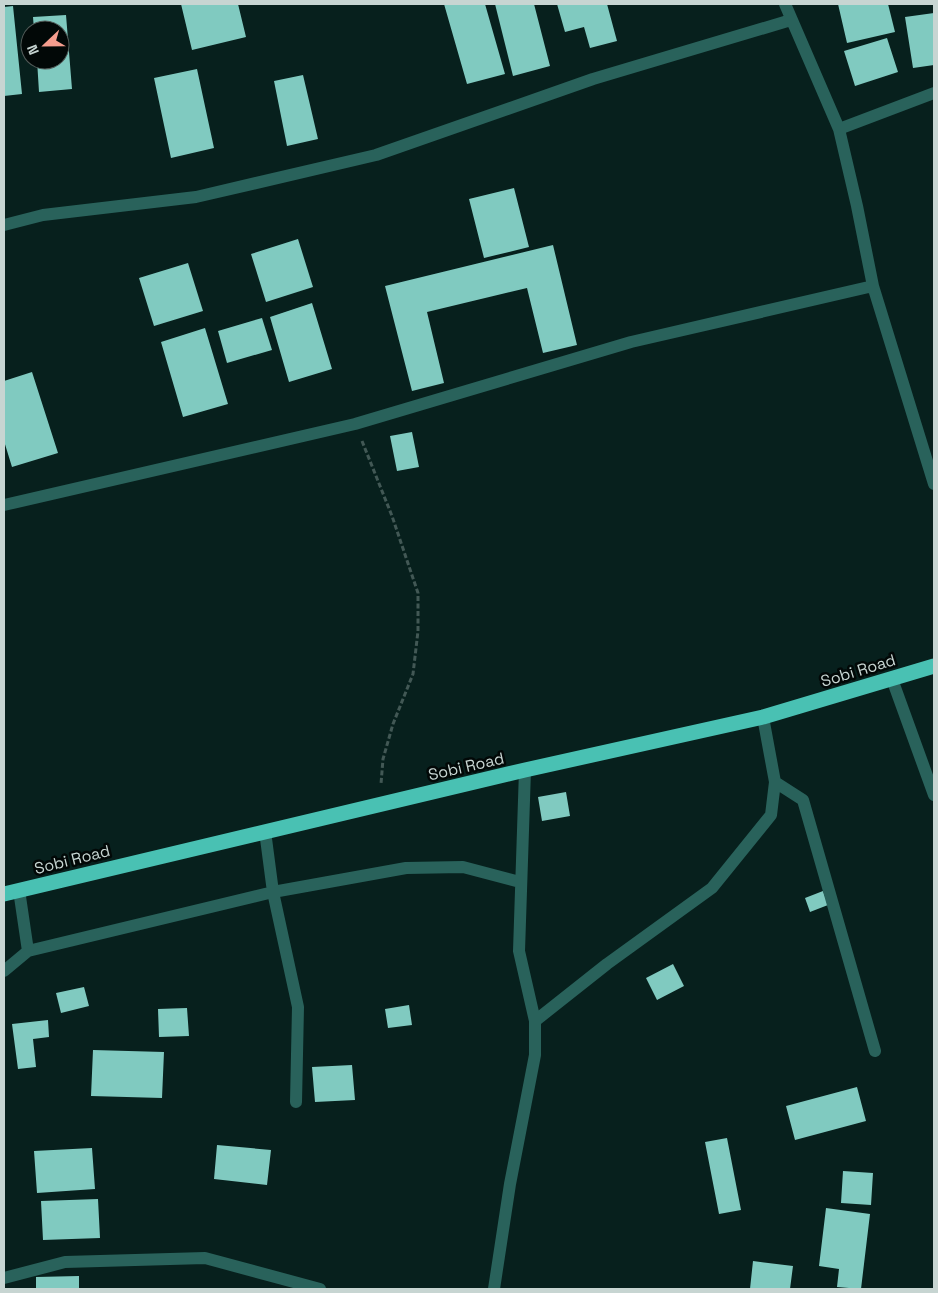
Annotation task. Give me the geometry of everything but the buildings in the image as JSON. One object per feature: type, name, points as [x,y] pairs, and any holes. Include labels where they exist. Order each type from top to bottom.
[{"type":"highway","name":"Sobi Road","points":[[4,894],[379,804],[763,717],[934,666]]},
{"type":"street","points":[[785,4],[839,129],[873,286],[934,484]]},
{"type":"street","points":[[4,225],[43,215],[196,197],[376,155],[593,79],[791,20]]},
{"type":"street","points":[[839,129],[934,93]]},
{"type":"street","points":[[4,505],[355,424],[631,342],[873,286]]},
{"type":"street","points":[[892,678],[934,795]]},
{"type":"street","points":[[535,1021],[607,964],[712,888],[772,815],[775,782],[763,717]]},
{"type":"street","points":[[494,1289],[510,1184],[535,1055],[535,1021],[519,951],[525,770]]},
{"type":"street","points":[[775,782],[803,800],[875,1051]]},
{"type":"street","points":[[265,831],[273,892],[298,1007],[296,1102]]},
{"type":"street","points":[[4,971],[28,951],[273,892],[406,868],[463,867],[520,882]]},
{"type":"street","points":[[19,890],[28,951]]},
{"type":"street","points":[[4,1278],[65,1262],[205,1258],[320,1289]]},
{"type":"path","points":[[355,424],[392,516],[418,593],[418,631],[413,674],[393,724],[383,759],[379,804]]}]
